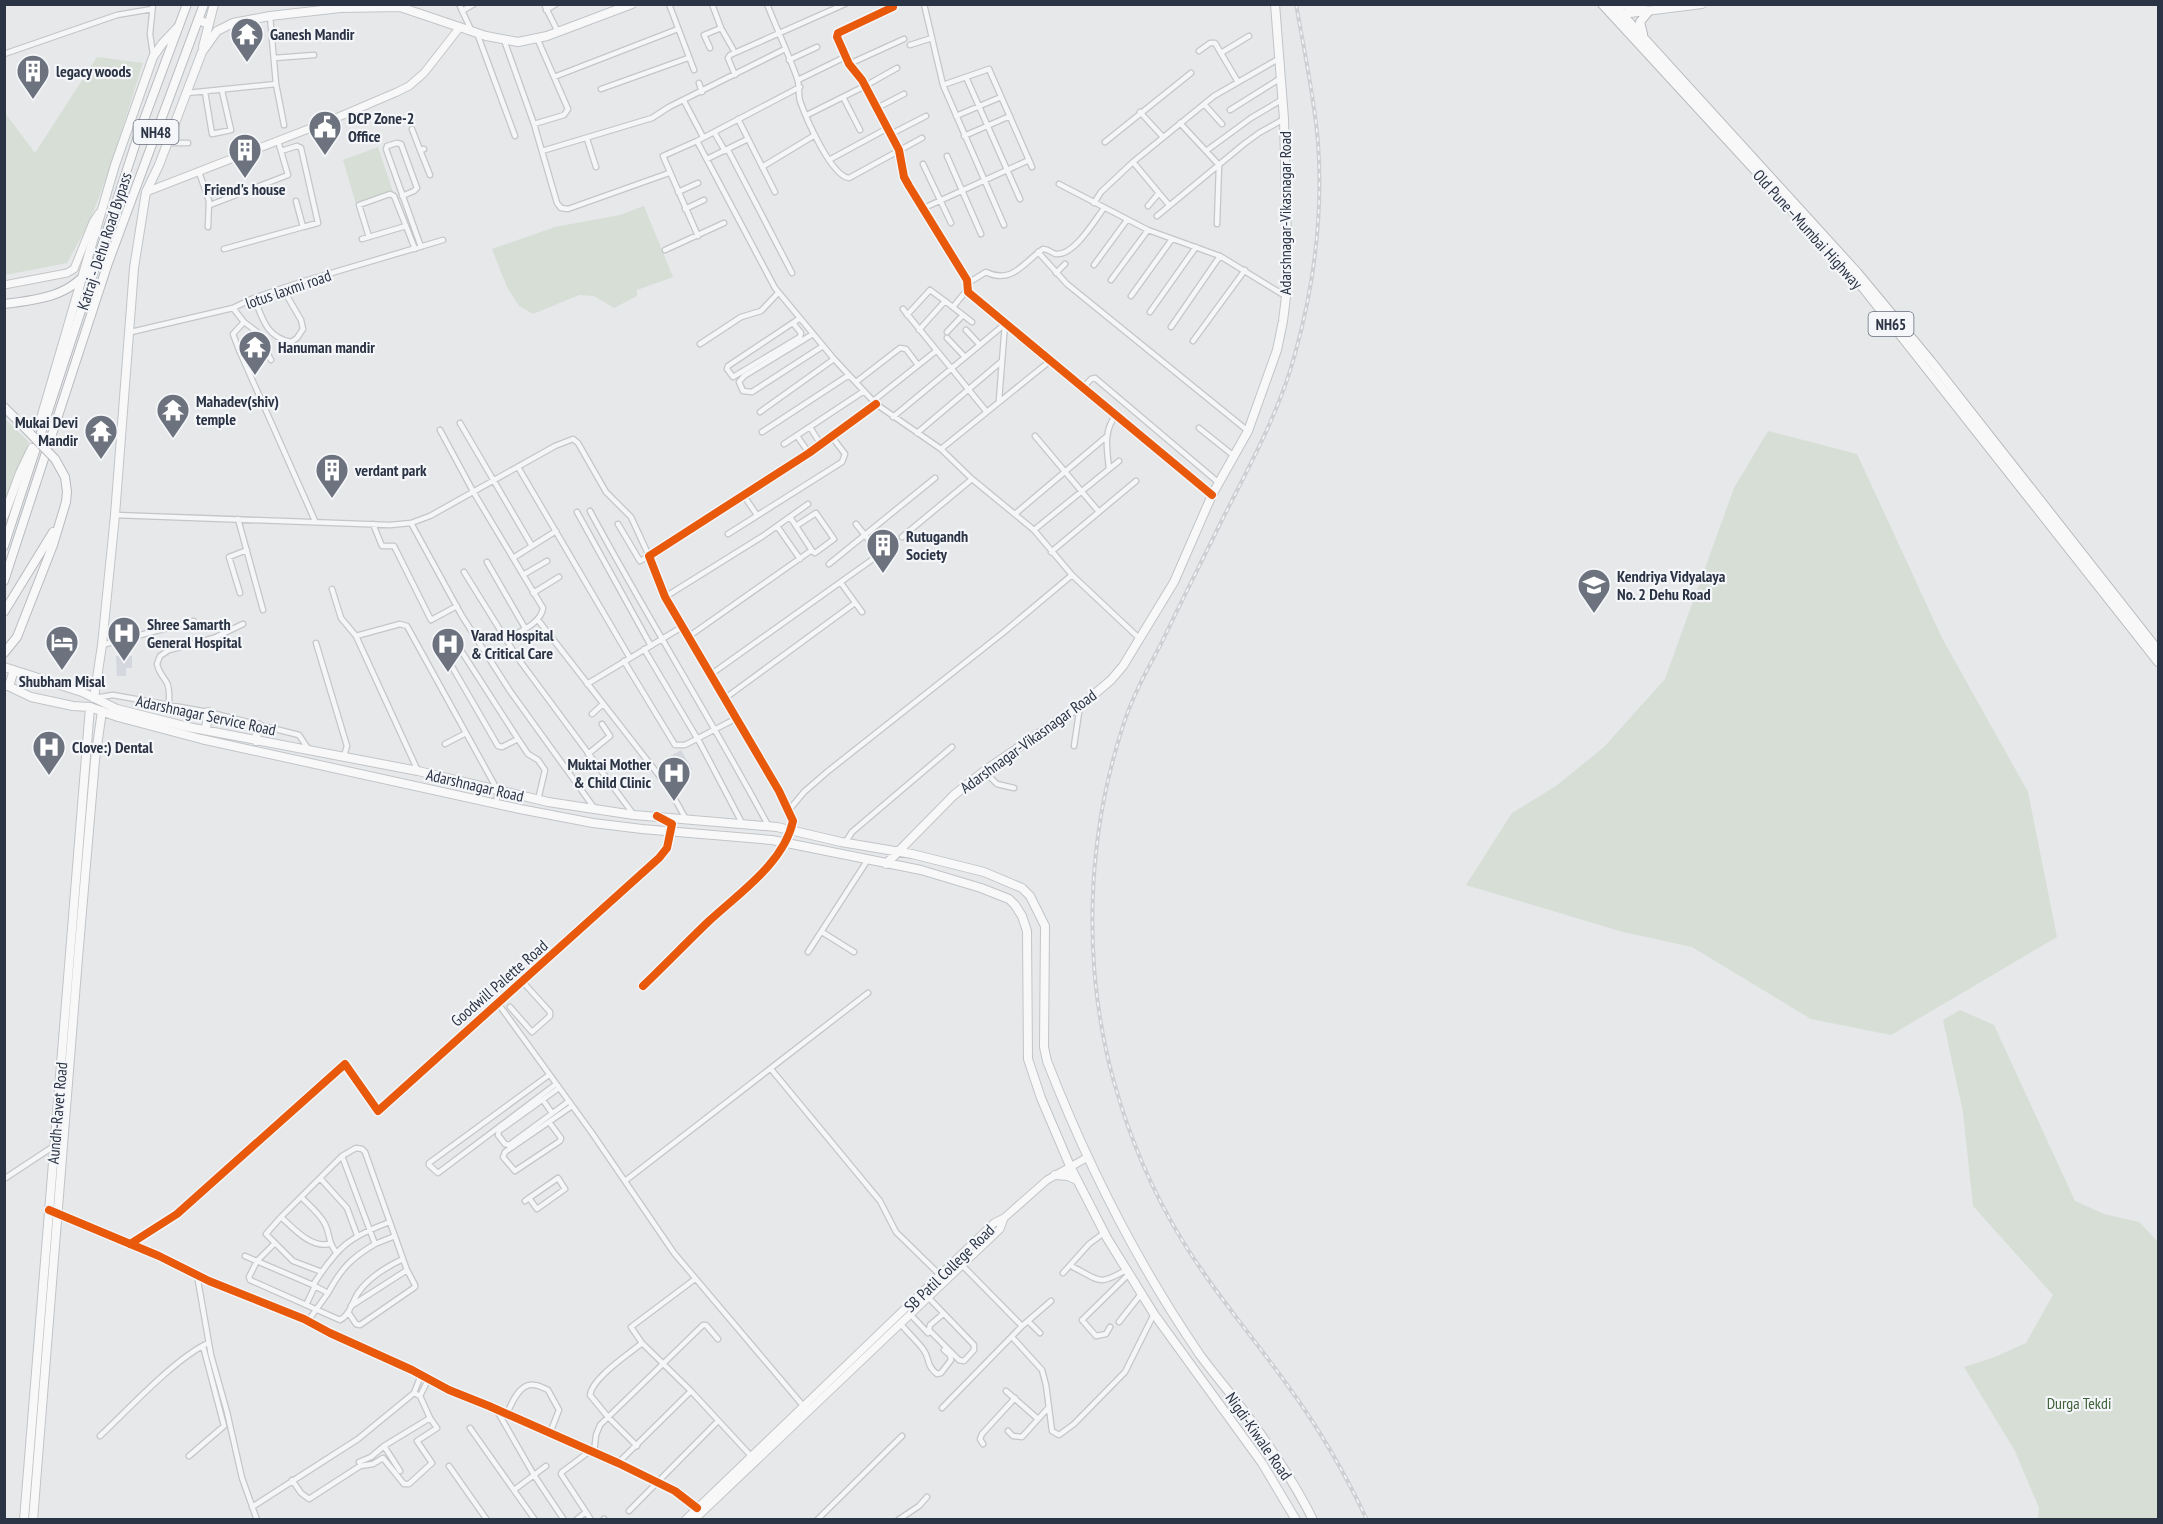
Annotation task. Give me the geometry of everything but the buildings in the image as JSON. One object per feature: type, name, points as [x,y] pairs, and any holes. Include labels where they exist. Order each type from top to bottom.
[{"type":"highway","name":"Katraj - Dehu Road Bypass","points":[[4,581],[109,260],[204,4]]},
{"type":"highway","name":"Old Pune–Mumbai Highway","points":[[1602,4],[1646,39],[1890,310],[2158,650]]},
{"type":"highway","name":"Old Pune–Mumbai Highway","points":[[1613,4],[1620,17],[1863,288],[2158,662]]},
{"type":"highway","points":[[1619,4],[1649,11],[1640,22],[1646,39]]},
{"type":"highway","name":"Katraj - Dehu Road Bypass","points":[[36,444],[139,133],[186,7]]},
{"type":"highway","points":[[199,20],[208,24]]},
{"type":"highway","points":[[134,192],[146,192]]},
{"type":"highway","points":[[4,304],[54,296],[80,280],[99,256]]},
{"type":"highway","points":[[4,407],[55,459],[64,473],[67,487],[63,513],[52,544],[17,636],[4,653]]},
{"type":"highway","name":"NH48","points":[[4,546],[36,444]]},
{"type":"highway","points":[[4,612],[63,513]]},
{"type":"main road","points":[[94,698],[102,645],[115,515],[131,332],[134,268],[146,192],[168,143],[202,52],[214,4]]},
{"type":"main road","points":[[202,52],[212,36],[233,23],[339,6],[404,7],[474,32],[518,42],[558,32],[632,4]]},
{"type":"main road","name":"Adarshnagar-Vikasnagar Road","points":[[886,864],[940,808],[984,771],[1080,706],[1111,680],[1123,666],[1174,582],[1212,495],[1248,431],[1277,350],[1287,297],[1288,241],[1284,118],[1275,4]]},
{"type":"main road","points":[[1620,17],[1701,4]]},
{"type":"main road","points":[[4,516],[36,444],[80,280],[153,57],[178,27]]},
{"type":"main road","name":"Adarshnagar Road","points":[[4,667],[49,680],[117,709],[164,722],[418,771],[538,800],[634,815],[768,825],[845,843],[898,852]]},
{"type":"main road","points":[[6,685],[14,670]]},
{"type":"main road","name":"Adarshnagar Road","points":[[6,685],[31,697],[73,706],[90,707],[201,739],[496,804],[593,823],[785,842],[867,861],[921,870],[1009,899],[1018,910],[1027,931],[1028,1059],[1041,1098],[1070,1166]]},
{"type":"main road","name":"Aundh-Ravet Road","points":[[24,1520],[90,707]]},
{"type":"main road","name":"Aundh-Ravet Road","points":[[33,1520],[95,760],[102,711]]},
{"type":"main road","points":[[206,730],[208,712]]},
{"type":"main road","points":[[256,741],[258,725]]},
{"type":"main road","name":"Nigdi-Kiwale Road","points":[[898,852],[984,872],[1022,888],[1030,896],[1045,926],[1044,1047],[1047,1061],[1103,1192],[1145,1269],[1201,1356],[1268,1446],[1313,1520]]},
{"type":"main road","name":"Nigdi-Kiwale Road","points":[[1070,1166],[1104,1233],[1141,1294],[1262,1462],[1293,1518]]},
{"type":"main road","points":[[1055,1175],[1068,1176],[1077,1180]]},
{"type":"street","points":[[459,4],[474,32],[514,136]]},
{"type":"street","points":[[462,11],[474,4]]},
{"type":"street","points":[[555,4],[545,7],[558,32]]},
{"type":"street","points":[[669,4],[694,70]]},
{"type":"street","points":[[712,4],[721,28],[733,49]]},
{"type":"street","points":[[767,4],[798,80],[800,102],[815,135],[843,177],[849,178],[922,138]]},
{"type":"street","points":[[735,75],[729,56],[846,4]]},
{"type":"street","points":[[892,4],[893,8],[838,33],[837,37],[845,57],[865,86],[899,150],[904,177],[968,283],[968,290],[953,307]]},
{"type":"street","points":[[924,4],[943,85],[1004,225]]},
{"type":"street","points":[[4,54],[117,15],[153,7],[150,34],[153,57]]},
{"type":"street","points":[[270,16],[276,84],[284,125]]},
{"type":"street","points":[[146,192],[329,121],[409,86],[424,73],[460,27]]},
{"type":"street","points":[[710,48],[704,35],[721,28]]},
{"type":"street","points":[[554,77],[678,29]]},
{"type":"street","points":[[1221,53],[1248,36]]},
{"type":"street","points":[[534,124],[564,115],[568,110],[537,38]]},
{"type":"street","points":[[910,45],[932,38]]},
{"type":"street","points":[[849,64],[904,39]]},
{"type":"street","points":[[504,40],[534,124],[557,203],[564,209],[669,173]]},
{"type":"street","points":[[1199,51],[1213,42],[1238,82]]},
{"type":"street","points":[[789,60],[817,48]]},
{"type":"street","points":[[542,151],[651,118],[785,49]]},
{"type":"street","points":[[274,58],[314,56]]},
{"type":"street","points":[[798,80],[845,57]]},
{"type":"street","points":[[601,89],[688,58]]},
{"type":"street","points":[[1094,203],[1101,192],[1133,162],[1204,104],[1280,58]]},
{"type":"street","points":[[807,115],[897,68]]},
{"type":"street","points":[[943,85],[990,69],[1032,167]]},
{"type":"street","points":[[1105,142],[1191,73]]},
{"type":"street","points":[[966,77],[1020,199]]},
{"type":"street","points":[[1230,110],[1281,78]]},
{"type":"street","points":[[699,83],[702,92]]},
{"type":"street","points":[[187,93],[276,84]]},
{"type":"street","points":[[698,236],[663,156],[698,141],[800,87]]},
{"type":"street","points":[[205,92],[212,134],[231,130],[222,91]]},
{"type":"street","points":[[877,108],[904,94]]},
{"type":"street","points":[[843,97],[860,130]]},
{"type":"street","points":[[956,116],[1001,97]]},
{"type":"street","points":[[1206,151],[1251,118],[1283,99]]},
{"type":"street","points":[[684,101],[704,137]]},
{"type":"street","points":[[1204,104],[1222,124]]},
{"type":"street","points":[[1140,112],[1163,137]]},
{"type":"street","points":[[891,134],[926,116]]},
{"type":"street","points":[[964,136],[1010,116]]},
{"type":"street","points":[[1157,216],[1259,133],[1284,118]]},
{"type":"street","points":[[738,119],[775,192]]},
{"type":"street","points":[[1180,123],[1219,165],[1217,224]]},
{"type":"street","points":[[830,160],[888,128]]},
{"type":"street","points":[[412,129],[422,149],[430,175]]},
{"type":"street","points":[[714,132],[792,273]]},
{"type":"street","points":[[762,167],[815,135]]},
{"type":"street","points":[[587,138],[596,167]]},
{"type":"street","points":[[707,159],[748,139]]},
{"type":"street","points":[[210,205],[288,175],[279,141]]},
{"type":"street","points":[[698,141],[778,293],[834,359],[875,402],[893,417],[941,448],[972,478],[1034,530],[1072,575],[1140,639]]},
{"type":"street","points":[[168,143],[188,143]]},
{"type":"street","points":[[402,196],[417,188],[402,144],[398,143],[387,146],[386,149],[418,248]]},
{"type":"street","points":[[224,249],[319,221],[301,148],[297,146],[281,151]]},
{"type":"street","points":[[947,156],[981,234]]},
{"type":"street","points":[[924,208],[1029,160]]},
{"type":"street","points":[[1133,162],[1169,205]]},
{"type":"street","points":[[923,164],[951,223]]},
{"type":"street","points":[[199,172],[210,205],[208,227]]},
{"type":"street","points":[[678,192],[698,183]]},
{"type":"street","points":[[1059,184],[1148,230],[1220,256],[1287,297]]},
{"type":"street","points":[[1148,206],[1159,193]]},
{"type":"street","points":[[369,237],[359,205],[390,194],[394,196],[418,248]]},
{"type":"street","points":[[686,209],[704,200]]},
{"type":"street","points":[[296,201],[303,226]]},
{"type":"street","points":[[968,283],[986,272],[997,277],[1012,274],[1046,248],[1058,254],[1073,246],[1087,232],[1104,208]]},
{"type":"street","points":[[4,285],[67,273],[74,269],[93,222],[102,209]]},
{"type":"street","points":[[1094,265],[1127,220]]},
{"type":"street","points":[[665,250],[724,223]]},
{"type":"street","points":[[362,239],[406,226]]},
{"type":"street","points":[[1111,280],[1148,230]]},
{"type":"street","points":[[1131,296],[1172,239]]},
{"type":"street","name":"lotus laxmi road","points":[[131,332],[233,308],[254,298],[443,240]]},
{"type":"street","points":[[1150,312],[1196,247]]},
{"type":"street","points":[[1038,252],[1056,273],[1154,356],[1248,431]]},
{"type":"street","points":[[1171,327],[1220,256]]},
{"type":"street","points":[[1056,273],[1065,264]]},
{"type":"street","points":[[1193,341],[1245,270]]},
{"type":"street","points":[[254,298],[269,332],[279,340],[291,342],[303,329],[301,320],[283,289]]},
{"type":"street","points":[[907,315],[930,290],[972,322]]},
{"type":"street","points":[[968,290],[1005,324],[1212,495]]},
{"type":"street","points":[[700,344],[741,317],[761,311],[778,293]]},
{"type":"street","points":[[919,330],[945,301]]},
{"type":"street","points":[[233,308],[244,322],[256,331],[271,360]]},
{"type":"street","points":[[903,309],[986,411]]},
{"type":"street","points":[[963,315],[947,335],[965,357]]},
{"type":"street","points":[[794,323],[801,333],[800,337],[733,377],[727,369],[728,366],[799,319]]},
{"type":"street","points":[[244,322],[233,333],[239,350],[315,521]]},
{"type":"street","points":[[893,417],[1005,324]]},
{"type":"street","points":[[999,400],[1005,324]]},
{"type":"street","points":[[966,330],[980,345]]},
{"type":"street","points":[[813,334],[744,376],[739,382],[743,391],[752,392],[823,346]]},
{"type":"street","points":[[856,382],[900,348],[906,349],[918,365]]},
{"type":"street","points":[[618,524],[640,561],[821,445],[936,351]]},
{"type":"street","points":[[760,412],[834,359]]},
{"type":"street","points":[[917,433],[1002,361]]},
{"type":"street","points":[[941,448],[1050,361]]},
{"type":"street","points":[[762,432],[849,375]]},
{"type":"street","points":[[1083,388],[1093,378],[1219,483]]},
{"type":"street","points":[[1097,399],[1106,388]]},
{"type":"street","points":[[784,444],[864,392]]},
{"type":"street","points":[[1109,469],[1106,437],[1109,426],[1116,415]]},
{"type":"street","points":[[460,423],[532,546]]},
{"type":"street","points":[[810,427],[821,445]]},
{"type":"street","points":[[1198,429],[1234,456]]},
{"type":"street","points":[[440,430],[474,493],[543,608],[538,620],[506,640]]},
{"type":"street","points":[[797,436],[809,453]]},
{"type":"street","points":[[1035,436],[1099,512]]},
{"type":"street","points":[[728,534],[842,462],[845,454],[832,437]]},
{"type":"street","points":[[1015,514],[1106,437]]},
{"type":"street","points":[[115,515],[373,524],[411,523],[430,516],[474,493],[565,441],[576,440],[606,492],[631,518],[665,597],[794,821],[785,842],[762,873],[643,986]]},
{"type":"street","points":[[1034,530],[1119,461]]},
{"type":"street","points":[[518,467],[630,658]]},
{"type":"street","points":[[829,564],[935,478]]},
{"type":"street","points":[[902,537],[972,478]]},
{"type":"street","points":[[1052,552],[1136,481]]},
{"type":"street","points":[[744,496],[757,515]]},
{"type":"street","points":[[665,597],[808,504]]},
{"type":"street","points":[[590,511],[661,640],[715,729],[768,825]]},
{"type":"street","points":[[577,512],[651,646]]},
{"type":"street","points":[[790,516],[796,526],[815,553],[834,539],[816,513],[796,526]]},
{"type":"street","points":[[238,519],[263,609]]},
{"type":"street","points":[[411,523],[457,606],[510,691],[595,809]]},
{"type":"street","points":[[373,524],[382,546],[394,546],[431,620],[457,606]]},
{"type":"street","points":[[710,675],[880,554],[856,524]]},
{"type":"street","points":[[777,526],[800,559]]},
{"type":"street","points":[[513,558],[556,531]]},
{"type":"street","points":[[240,593],[229,557],[247,550]]},
{"type":"street","points":[[688,637],[809,552]]},
{"type":"street","points":[[523,575],[547,561]]},
{"type":"street","points":[[487,562],[525,628]]},
{"type":"street","points":[[464,572],[506,640],[634,815]]},
{"type":"street","points":[[789,810],[804,792],[826,772],[1004,632],[1072,575]]},
{"type":"street","points":[[533,593],[559,577]]},
{"type":"street","points":[[841,583],[862,612]]},
{"type":"street","points":[[332,589],[341,618],[356,636],[418,771]]},
{"type":"street","points":[[724,699],[855,603]]},
{"type":"street","points":[[538,620],[668,787],[686,819]]},
{"type":"street","points":[[102,645],[194,621]]},
{"type":"street","points":[[169,704],[169,688],[160,674],[158,664],[163,653],[214,638],[243,624]]},
{"type":"street","points":[[356,636],[400,624],[407,626],[498,791],[496,804]]},
{"type":"street","points":[[587,684],[682,627]]},
{"type":"street","points":[[316,643],[347,746],[344,756]]},
{"type":"street","points":[[518,739],[502,747],[498,746],[447,658],[447,653],[456,647],[460,649],[528,754],[538,760],[545,770],[538,800]]},
{"type":"street","points":[[645,650],[697,738],[742,823]]},
{"type":"street","points":[[624,662],[672,742],[681,746],[735,719]]},
{"type":"street","name":"Adarshnagar Service Road","points":[[94,698],[113,695],[208,712],[299,735],[310,751]]},
{"type":"street","points":[[592,714],[603,704]]},
{"type":"street","points":[[1074,746],[1080,706]]},
{"type":"street","points":[[588,754],[610,736],[602,724]]},
{"type":"street","points":[[445,744],[466,733]]},
{"type":"street","points":[[845,843],[852,832],[952,747]]},
{"type":"street","points":[[984,771],[997,784],[1014,788]]},
{"type":"street","points":[[657,816],[672,824],[670,832]]},
{"type":"street","name":"Goodwill Palette Road","points":[[130,1244],[177,1214],[345,1064],[378,1111],[659,858],[667,848],[670,832]]},
{"type":"street","points":[[808,952],[867,861]]},
{"type":"street","points":[[822,932],[854,952]]},
{"type":"street","points":[[510,1007],[532,1032],[550,1016],[550,1012],[522,981]]},
{"type":"street","points":[[625,1181],[868,993]]},
{"type":"street","points":[[497,1002],[625,1181],[652,1223],[695,1279],[806,1408]]},
{"type":"street","points":[[771,1070],[880,1200],[896,1232],[940,1275]]},
{"type":"street","points":[[549,1075],[429,1165],[438,1173],[545,1093],[558,1086]]},
{"type":"street","points":[[538,1083],[545,1093]]},
{"type":"street","points":[[558,1086],[499,1131],[498,1135],[505,1144],[509,1145],[552,1113],[570,1104]]},
{"type":"street","points":[[545,1103],[552,1113]]},
{"type":"street","points":[[549,1122],[561,1138],[560,1141],[515,1171],[503,1155],[570,1104]]},
{"type":"street","points":[[4,1179],[54,1146]]},
{"type":"street","points":[[322,1272],[296,1262],[266,1233],[342,1156],[359,1147],[364,1152],[407,1270],[416,1285],[360,1325],[356,1324],[348,1311]]},
{"type":"street","points":[[342,1156],[375,1244]]},
{"type":"street","points":[[1004,1218],[1055,1175],[1088,1157]]},
{"type":"street","points":[[320,1178],[346,1208],[357,1235]]},
{"type":"street","points":[[558,1178],[565,1189],[537,1209],[527,1199],[558,1178]]},
{"type":"street","points":[[301,1197],[322,1219],[327,1230],[329,1244],[336,1252]]},
{"type":"street","points":[[49,1210],[306,1320],[429,1378],[449,1390],[618,1463],[675,1491],[693,1517]]},
{"type":"street","points":[[281,1217],[313,1243],[329,1244]]},
{"type":"street","name":"SB Patil College Road","points":[[693,1517],[994,1223],[1004,1218]]},
{"type":"street","name":"SB Patil College Road","points":[[693,1517],[752,1456],[910,1314],[1000,1229],[1004,1218]]},
{"type":"street","points":[[306,1320],[311,1307],[314,1286],[336,1252],[357,1235],[390,1222]]},
{"type":"street","points":[[1063,1273],[1089,1244],[1104,1233]]},
{"type":"street","points":[[311,1307],[320,1306],[338,1274],[348,1262],[375,1244],[395,1236]]},
{"type":"street","points":[[276,1243],[257,1261],[249,1277],[250,1280],[340,1320],[343,1319],[357,1294],[369,1282],[382,1270],[403,1259]]},
{"type":"street","points":[[245,1256],[328,1293]]},
{"type":"street","points":[[962,1265],[1022,1326]]},
{"type":"street","points":[[1073,1267],[1102,1281],[1128,1272]]},
{"type":"street","points":[[351,1306],[407,1270]]},
{"type":"street","points":[[1110,1327],[1106,1334],[1098,1337],[1082,1320],[1128,1272]]},
{"type":"street","points":[[189,1455],[224,1426],[206,1344],[197,1275]]},
{"type":"street","points":[[695,1279],[631,1327],[642,1342],[752,1456]]},
{"type":"street","points":[[1119,1322],[1141,1294]]},
{"type":"street","points":[[928,1297],[975,1348],[964,1361],[959,1360],[929,1330],[930,1325],[943,1314]]},
{"type":"street","points":[[942,1408],[1022,1326],[1051,1301]]},
{"type":"street","points":[[900,1323],[923,1349],[931,1369],[937,1374],[941,1373],[951,1358],[910,1314]]},
{"type":"street","points":[[1012,1337],[1042,1370],[1052,1431],[1055,1435],[1062,1434],[1125,1372],[1154,1314]]},
{"type":"street","points":[[1029,1322],[1040,1333]]},
{"type":"street","points":[[591,1520],[561,1474],[562,1472],[592,1451],[598,1428],[703,1325],[706,1325],[718,1339]]},
{"type":"street","points":[[637,1446],[591,1398],[590,1391],[601,1377],[642,1342]]},
{"type":"street","points":[[100,1436],[169,1371],[206,1344]]},
{"type":"street","points":[[206,1344],[227,1412],[242,1478],[257,1520]]},
{"type":"street","points":[[252,1507],[358,1439],[414,1393],[421,1375]]},
{"type":"street","points":[[420,1396],[429,1378]]},
{"type":"street","points":[[507,1414],[514,1399],[526,1386],[531,1384],[548,1390],[559,1410],[550,1433]]},
{"type":"street","points":[[618,1463],[691,1391]]},
{"type":"street","points":[[1006,1391],[1038,1419]]},
{"type":"street","points":[[292,1480],[309,1500],[360,1466],[373,1464],[383,1458],[404,1484],[409,1484],[432,1463],[417,1441],[437,1428],[430,1419],[420,1396],[414,1393]]},
{"type":"street","points":[[983,1444],[980,1439],[982,1434],[1015,1398]]},
{"type":"street","points":[[1008,1431],[1013,1436],[1022,1437],[1049,1407]]},
{"type":"street","points":[[496,1409],[534,1475],[564,1520]]},
{"type":"street","points":[[358,1462],[371,1457],[384,1446],[430,1419]]},
{"type":"street","points":[[628,1511],[718,1420]]},
{"type":"street","points":[[470,1428],[535,1520]]},
{"type":"street","points":[[817,1520],[902,1436]]},
{"type":"street","points":[[384,1446],[400,1471]]},
{"type":"street","points":[[449,1466],[487,1520]]},
{"type":"street","points":[[514,1490],[546,1466]]},
{"type":"street","points":[[898,1520],[919,1506],[927,1497]]},
{"type":"street","points":[[576,1520],[586,1512]]},
{"type":"shaded area","name":"Shree Samarth General Hospital","points":[[116,656],[132,656],[132,668],[126,668],[126,676],[117,676]]},
{"type":"shaded area","points":[[681,750],[692,769],[680,775],[669,757]]},
{"type":"green space","points":[[97,57],[143,63],[108,173],[89,223],[67,263],[5,275],[5,113],[35,153]]},
{"type":"green space","points":[[378,147],[393,192],[356,204],[343,160]]},
{"type":"green space","points":[[644,206],[673,277],[637,290],[637,296],[614,308],[594,296],[579,295],[533,314],[519,306],[507,287],[492,249],[555,227],[620,215]]},
{"type":"green space","points":[[5,419],[29,442],[5,509]]},
{"type":"green space","points":[[1768,431],[1857,454],[1942,638],[2028,792],[2057,937],[1891,1035],[1811,1019],[1692,947],[1623,932],[1466,885],[1512,813],[1556,786],[1604,747],[1665,679],[1734,488]]},
{"type":"green space","name":"Durga Tekdi","points":[[1960,1010],[1994,1025],[2075,1201],[2104,1214],[2139,1222],[2158,1242],[2158,1519],[2038,1519],[2039,1508],[2015,1451],[1964,1367],[1995,1357],[2026,1343],[2053,1295],[1973,1206],[1963,1112],[1943,1020]]},
{"type":"railway","points":[[1296,4],[1314,108],[1319,169],[1318,222],[1312,276],[1302,328],[1288,376],[1271,420],[1140,684],[1123,726],[1101,813],[1095,858],[1093,949],[1097,994],[1114,1082],[1134,1143],[1151,1183],[1194,1259],[1310,1418],[1350,1485],[1367,1520]]},
{"type":"cycle path","points":[[892,4],[893,7],[838,33],[837,37],[849,64],[862,80],[899,150],[904,177],[967,280],[968,292],[1212,495]]},
{"type":"cycle path","points":[[643,986],[770,864],[788,836],[793,821],[779,791],[665,597],[649,556],[809,453],[876,404]]},
{"type":"cycle path","points":[[130,1244],[177,1214],[345,1064],[378,1111],[659,858],[667,848],[672,824],[657,816]]},
{"type":"cycle path","points":[[49,1210],[159,1256],[209,1281],[304,1319],[449,1390],[618,1463],[675,1491],[697,1508]]},
{"type":"place","name":"Ganesh Mandir","points":[[247,63]]},
{"type":"place","name":"legacy woods","points":[[33,100]]},
{"type":"place","name":"DCP Zone-2 Office","points":[[325,156]]},
{"type":"place","name":"Friend's house","points":[[245,179]]},
{"type":"place","name":"Hanuman mandir","points":[[255,376]]},
{"type":"place","name":"Mahadev(shiv) temple","points":[[173,439]]},
{"type":"place","name":"Mukai Devi Mandir","points":[[101,460]]},
{"type":"place","name":"verdant park","points":[[332,499]]},
{"type":"place","name":"Rutugandh Society","points":[[883,574]]},
{"type":"place","name":"Kendriya Vidyalaya No. 2 Dehu Road","points":[[1594,614]]},
{"type":"place","name":"Shree Samarth General Hospital","points":[[124,662]]},
{"type":"place","name":"Shubham Misal","points":[[62,671]]},
{"type":"place","name":"Varad Hospital & Critical Care","points":[[448,673]]},
{"type":"place","name":"Clove:) Dental","points":[[49,776]]},
{"type":"place","name":"Muktai Mother & Child Clinic","points":[[674,802]]}]
